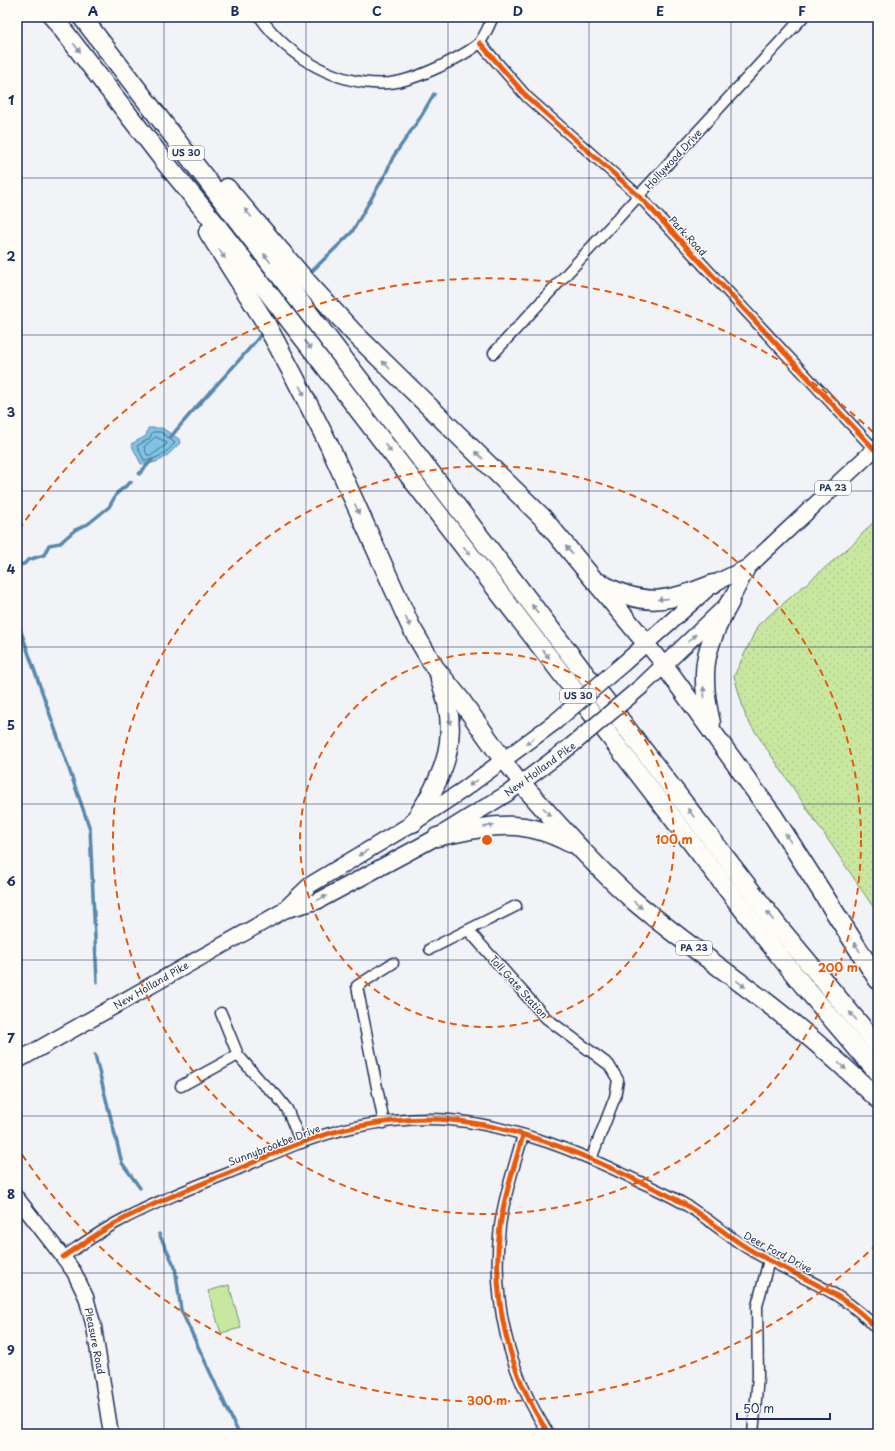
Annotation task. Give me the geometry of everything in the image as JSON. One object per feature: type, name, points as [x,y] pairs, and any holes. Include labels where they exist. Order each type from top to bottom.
[{"type":"highway","name":"US 30","points":[[53,17],[762,934],[802,985],[878,1073]]},
{"type":"highway","name":"US 30","points":[[83,17],[293,294],[773,920],[878,1046]]},
{"type":"highway","points":[[83,17],[305,279],[365,344],[542,518],[646,643]]},
{"type":"highway","points":[[164,161],[268,327],[329,445],[401,608],[435,668],[447,700],[450,741],[441,775],[430,798],[413,823]]},
{"type":"highway","points":[[594,580],[619,592],[648,600],[676,598],[713,584]]},
{"type":"highway","name":"PA 23","points":[[730,602],[713,632],[705,665],[705,695],[712,730],[801,857],[878,980]]},
{"type":"highway","points":[[664,665],[712,730]]},
{"type":"highway","points":[[435,668],[460,699],[504,760]]},
{"type":"highway","name":"PA 23","points":[[521,783],[601,871],[639,905],[780,1013],[837,1061],[878,1099]]},
{"type":"highway","points":[[437,837],[489,826],[512,825],[546,832],[578,847]]},
{"type":"main road","name":"New Holland Pike","points":[[285,910],[310,885],[413,823],[504,760],[555,722],[713,584],[748,567],[876,448]]},
{"type":"main road","name":"New Holland Pike","points":[[17,1061],[285,910],[318,900],[437,837],[521,783],[572,745],[642,686],[730,602],[748,567]]},
{"type":"main road","points":[[646,643],[664,665]]},
{"type":"main road","name":"PA 23","points":[[504,760],[521,783]]},
{"type":"street","points":[[260,17],[275,35],[298,56],[314,66],[336,76],[362,82],[391,83],[426,73],[448,63],[480,43],[493,17]]},
{"type":"street","name":"Hollywood Drive","points":[[494,353],[804,17]]},
{"type":"street","name":"Park Road","points":[[480,43],[527,97],[639,196],[876,448]]},
{"type":"street","points":[[430,949],[516,906]]},
{"type":"street","name":"Toll Gate Station","points":[[468,930],[546,1018],[609,1065],[618,1080],[615,1097],[591,1159]]},
{"type":"street","points":[[384,1123],[357,986],[393,963]]},
{"type":"street","points":[[221,1013],[238,1055],[262,1083],[276,1095],[287,1109],[301,1143]]},
{"type":"street","points":[[181,1086],[238,1055]]},
{"type":"street","name":"Sunnybrookbe Drive","points":[[63,1257],[115,1223],[158,1203],[301,1143],[354,1127],[384,1123],[448,1119],[486,1125],[523,1135],[591,1159],[665,1194]]},
{"type":"street","points":[[523,1135],[500,1226],[498,1264],[499,1296],[503,1326],[511,1355],[533,1410],[549,1434]]},
{"type":"street","name":"Deer Ford Drive","points":[[665,1194],[685,1205],[732,1238],[769,1260],[816,1282],[838,1295],[878,1330]]},
{"type":"street","name":"Pleasure Road","points":[[17,1198],[63,1257],[81,1284],[90,1311],[111,1434]]},
{"type":"street","name":"Deer Ford Drive","points":[[753,1434],[758,1376],[757,1306],[769,1260]]},
{"type":"green space","points":[[878,517],[878,914],[746,718],[734,676],[758,625],[854,543]]},
{"type":"green space","points":[[229,1285],[241,1328],[221,1333],[208,1291]]},
{"type":"water","points":[[148,428],[162,428],[179,439],[180,443],[163,459],[154,463],[141,464],[131,444],[146,436]]},
{"type":"waterway","points":[[308,275],[352,232],[386,173],[393,157],[420,118],[434,94]]},
{"type":"waterway","points":[[170,438],[263,332]]},
{"type":"waterway","points":[[139,474],[152,460]]},
{"type":"waterway","points":[[17,568],[19,565],[24,564],[28,560],[44,555],[49,545],[60,543],[75,530],[88,524],[109,507],[117,493],[131,482]]},
{"type":"waterway","points":[[19,626],[90,829],[97,982]]},
{"type":"waterway","points":[[95,1055],[122,1163],[140,1188]]},
{"type":"waterway","points":[[159,1234],[175,1267],[181,1310],[239,1434]]},
{"type":"cycle path","points":[[480,43],[527,97],[639,196],[874,449]]},
{"type":"cycle path","points":[[63,1257],[109,1227],[131,1215],[191,1188],[310,1140],[340,1130],[378,1123],[414,1119],[450,1120],[498,1128],[546,1142],[593,1160],[662,1192],[700,1214],[741,1244],[759,1255],[830,1291],[863,1315],[878,1330]]},
{"type":"cycle path","points":[[523,1135],[502,1214],[498,1253],[498,1281],[501,1308],[513,1361],[535,1411],[549,1434]]}]
